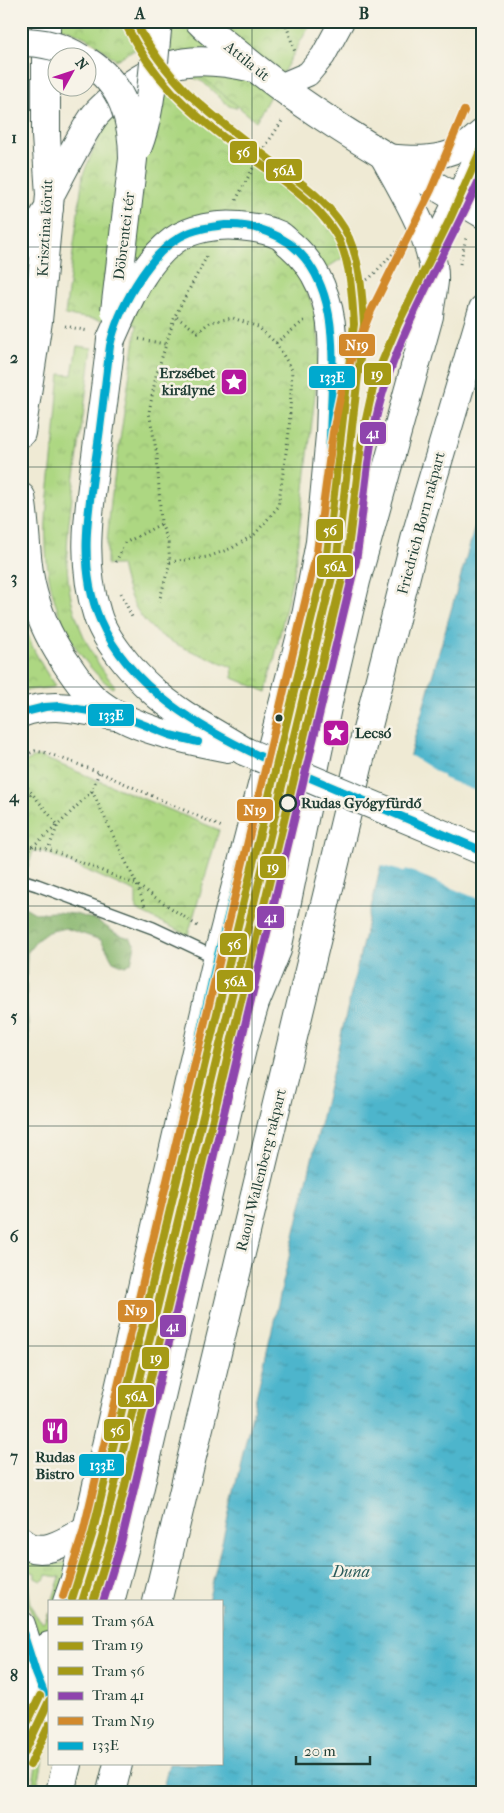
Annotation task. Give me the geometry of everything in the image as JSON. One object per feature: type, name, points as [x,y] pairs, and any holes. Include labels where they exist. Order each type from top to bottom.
[{"type":"main road","name":"Krisztina körút","points":[[21,433],[38,321],[49,201],[46,136],[46,21]]},
{"type":"main road","points":[[133,159],[144,132],[150,108],[158,21]]},
{"type":"main road","name":"Attila út","points":[[200,21],[288,93]]},
{"type":"main road","points":[[21,42],[35,42],[54,45],[60,48]]},
{"type":"main road","points":[[21,246],[36,229],[94,117],[113,98],[134,82],[161,68],[198,60],[226,62],[256,68]]},
{"type":"main road","points":[[98,70],[115,89],[126,107],[130,122],[133,159]]},
{"type":"main road","points":[[288,93],[384,156],[483,214]]},
{"type":"main road","points":[[111,1600],[135,1508],[244,1040],[255,1003],[277,950],[331,688],[356,581],[429,316],[434,280],[432,261],[421,226],[384,156]]},
{"type":"main road","name":"Döbrentei tér","points":[[133,159],[99,335],[107,374],[89,506],[86,552],[90,591],[97,616],[112,644],[152,690],[188,716],[244,751]]},
{"type":"main road","points":[[68,1600],[75,1579],[87,1529],[218,955],[306,616],[320,542],[330,435],[332,373],[332,334],[327,304],[317,276],[299,252],[280,236],[255,227],[231,225],[196,230],[174,240],[157,256],[99,335]]},
{"type":"main road","name":"Friedrich Born rakpart","points":[[365,738],[417,532],[483,309]]},
{"type":"main road","points":[[21,497],[31,582],[37,605],[55,647],[94,698],[124,717],[193,742],[244,751],[483,851]]},
{"type":"main road","points":[[21,713],[45,707],[60,706],[124,717]]},
{"type":"main road","name":"Raoul Wallenberg rakpart","points":[[157,1600],[365,738]]},
{"type":"main road","points":[[21,1541],[26,1546],[37,1549],[53,1547],[87,1529]]},
{"type":"main road","points":[[21,1625],[48,1703]]},
{"type":"main road","points":[[21,1702],[48,1648]]},
{"type":"main road","points":[[111,1792],[118,1766]]},
{"type":"street","points":[[288,93],[323,56],[342,21]]},
{"type":"street","points":[[384,156],[424,158],[435,156],[462,147],[483,130]]},
{"type":"street","points":[[430,254],[457,199],[483,137]]},
{"type":"lane","points":[[21,880],[153,928],[204,952],[218,955]]},
{"type":"path","points":[[170,562],[208,557],[232,548],[256,534],[278,507],[289,432],[292,370],[276,343],[258,327],[233,318],[210,322],[198,332],[175,316]]},
{"type":"path","points":[[65,326],[99,335]]},
{"type":"path","points":[[159,602],[170,562],[168,540],[161,524],[157,455],[149,412],[165,344]]},
{"type":"path","points":[[116,567],[116,560],[125,543],[161,524]]},
{"type":"path","points":[[119,587],[123,600],[132,616]]},
{"type":"path","points":[[21,757],[35,751],[47,753],[99,772],[228,830]]},
{"type":"path","points":[[21,856],[58,825],[92,791],[99,772]]},
{"type":"path","points":[[21,780],[58,825]]},
{"type":"path","points":[[92,791],[137,885]]},
{"type":"path","points":[[21,807],[31,794]]},
{"type":"path","points":[[48,849],[58,825]]},
{"type":"path","points":[[21,844],[48,849],[137,885],[200,927]]},
{"type":"green space","points":[[21,21],[312,21],[256,121],[171,52],[133,50],[116,60],[91,40],[67,29],[21,23]]},
{"type":"green space","points":[[194,70],[242,101],[236,108],[229,106],[203,82],[192,77]]},
{"type":"green space","points":[[164,83],[193,114],[320,211],[335,232],[347,255],[303,283],[315,311],[320,352],[295,567],[267,692],[233,678],[232,667],[191,651],[159,634],[147,623],[136,608],[121,565],[107,565],[111,500],[137,325],[65,315],[83,174],[108,117]]},
{"type":"green space","points":[[77,346],[92,348],[69,520],[67,555],[69,589],[80,627],[95,658],[115,686],[112,688],[84,660],[73,643],[57,607],[51,588],[48,568],[46,548],[47,511],[60,374],[72,375]]},
{"type":"green space","points":[[21,617],[35,653],[54,687],[21,691]]},
{"type":"green space","points":[[39,756],[219,830],[188,935],[136,910],[136,892],[44,852],[33,851],[28,867],[21,866],[21,763]]},
{"type":"green space","points":[[21,905],[35,913],[75,914],[96,920],[117,934],[130,938],[135,945],[131,963],[125,966],[113,961],[101,940],[65,928],[48,932],[37,940],[27,953],[26,984],[29,1046],[21,1045]]},
{"type":"green space","points":[[21,1554],[34,1563],[62,1563],[72,1559],[59,1600],[53,1600],[60,1577],[46,1575],[45,1579],[41,1581],[35,1578],[35,1573],[29,1571],[27,1574],[30,1601],[35,1614],[43,1623],[48,1615],[48,1628],[43,1638],[40,1638],[36,1628],[25,1586]]},
{"type":"green space","points":[[39,1737],[41,1737],[43,1751],[42,1764],[36,1792],[31,1792],[37,1762],[32,1761],[21,1788],[22,1773]]},
{"type":"water","name":"Duna","points":[[483,498],[483,1792],[162,1792],[168,1766],[222,1766],[222,1600],[208,1600],[393,814]]},
{"type":"pier","points":[[407,755],[443,776],[443,778],[483,794],[483,901],[406,869],[405,872],[379,865]]},
{"type":"tram line","name":"56A","points":[[83,1600],[102,1538],[337,556],[364,324],[356,259],[349,238],[334,214],[303,184],[211,114],[193,98],[162,64],[135,21]]},
{"type":"tram line","name":"56","points":[[72,1599],[92,1535],[327,554],[354,324],[347,261],[340,242],[331,227],[293,188],[217,132],[186,106],[148,62],[126,25]]},
{"type":"tram line","name":"N19","points":[[63,1596],[83,1533],[317,552],[333,432],[343,384],[371,311],[431,190],[464,111]]},
{"type":"tram line","name":"19","points":[[94,1600],[112,1540],[347,558],[362,437],[372,392],[379,369],[398,324],[450,219],[483,145]]},
{"type":"tram line","name":"41","points":[[104,1600],[121,1543],[356,561],[369,455],[377,413],[393,364],[416,308],[483,171]]},
{"type":"tram line","points":[[299,719],[325,663]]},
{"type":"tram line","name":"56","points":[[21,1736],[40,1696]]},
{"type":"tram line","name":"56A","points":[[21,1760],[48,1703]]},
{"type":"tram line","name":"19","points":[[30,1765],[48,1727]]},
{"type":"transit line","name":"133E","points":[[225,225],[250,227],[266,231],[289,243],[306,259],[317,278],[325,299],[330,321],[332,344],[330,437],[320,539],[302,632],[268,760],[194,721],[149,687],[113,645],[100,620],[92,598],[88,575],[87,529],[89,505],[110,346],[119,317],[146,270],[168,245],[191,232],[225,225]]},
{"type":"transit line","name":"133E","points":[[21,713],[45,707],[60,706],[124,717],[170,735],[198,742]]},
{"type":"transit line","name":"133E","points":[[68,1600],[75,1579],[87,1529],[218,955],[268,760]]},
{"type":"transit line","name":"133E","points":[[268,760],[483,851]]},
{"type":"transit line","name":"133E","points":[[21,1626],[48,1703]]},
{"type":"place","name":"Erzsébet királyné","points":[[234,382]]},
{"type":"place","name":"Lecsó","points":[[336,733]]},
{"type":"place","name":"Rudas Gyógyfürdő","points":[[288,803]]},
{"type":"place","name":"Rudas Bistro","points":[[55,1431]]}]
